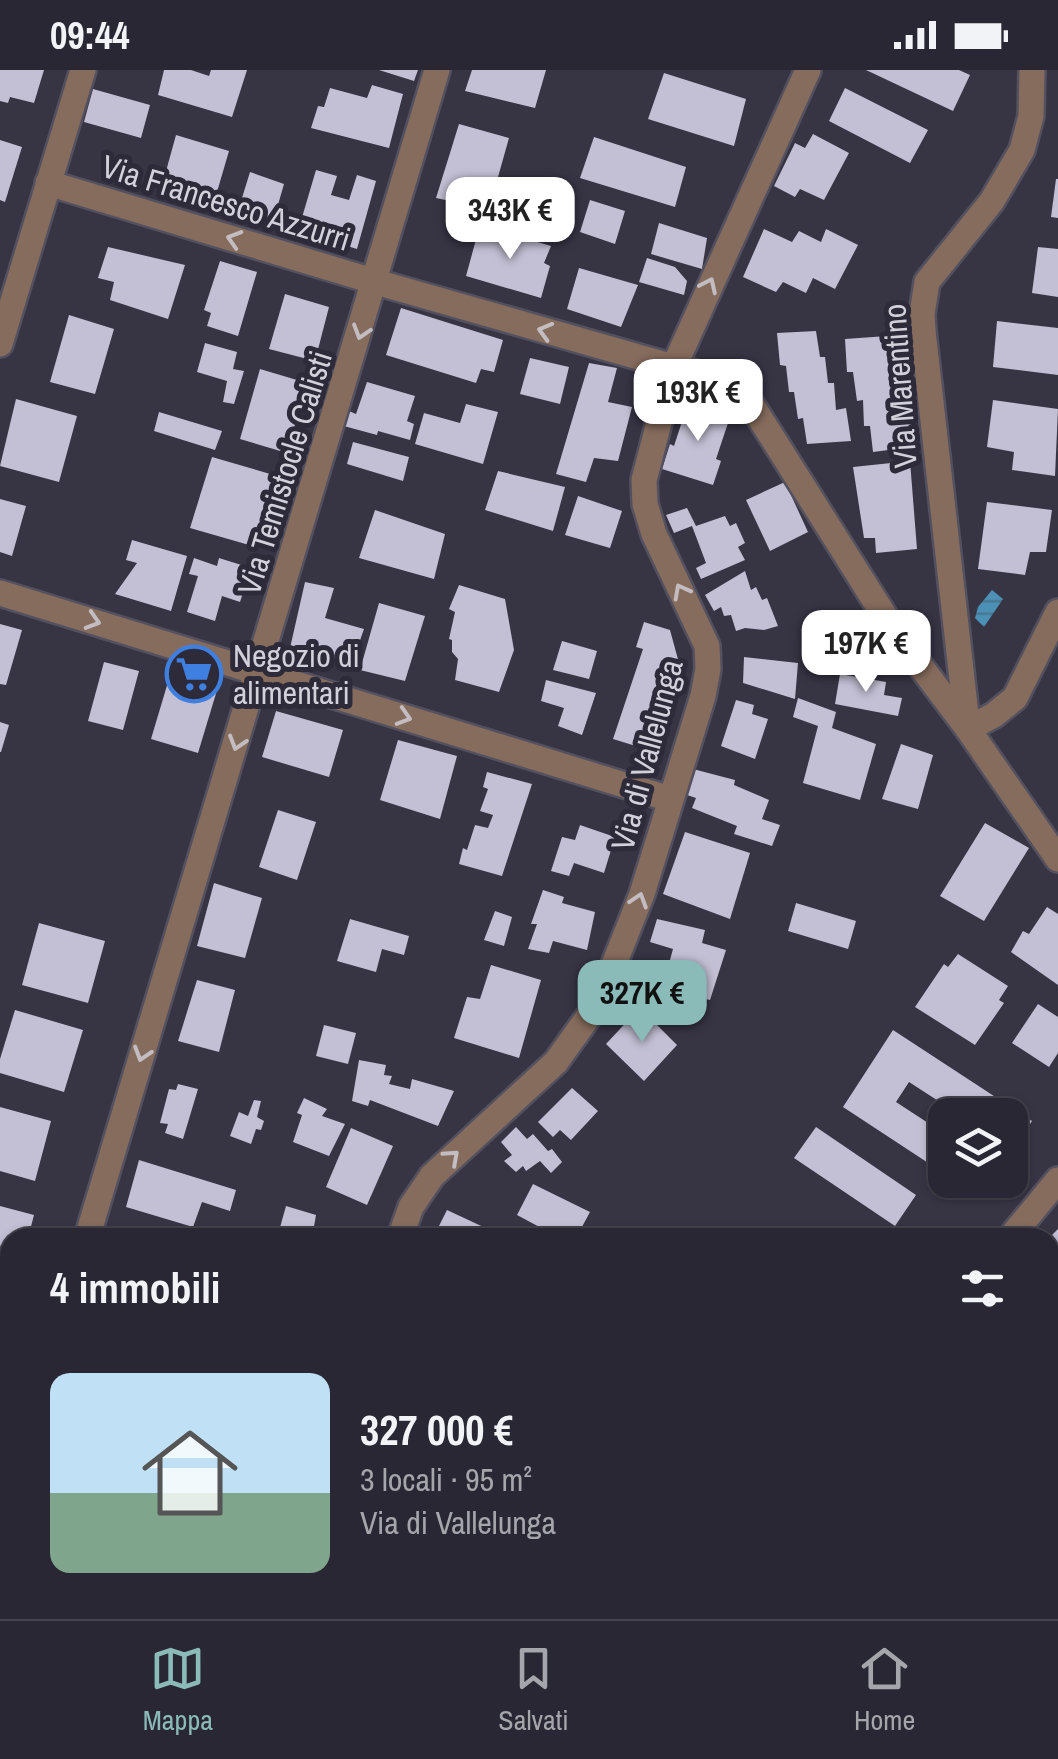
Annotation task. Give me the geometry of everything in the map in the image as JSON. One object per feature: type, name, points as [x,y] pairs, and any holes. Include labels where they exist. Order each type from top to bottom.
[{"type":"street","points":[[0,344],[83,70]]},
{"type":"street","name":"Via Temistocle Calisti","points":[[89,1228],[437,70]]},
{"type":"street","name":"Via di Vallelunga","points":[[404,1228],[411,1207],[432,1176],[556,1062],[599,1002],[626,941],[703,696],[709,657],[703,634],[660,547],[645,504],[648,456],[672,368],[808,70]]},
{"type":"street","name":"Via Marentino","points":[[968,729],[922,302],[932,273],[992,201],[1022,150],[1032,116],[1032,70]]},
{"type":"street","name":"Via Francesco Azzurri","points":[[48,183],[376,282],[728,381],[740,388],[894,631],[968,729],[1058,860]]},
{"type":"street","points":[[0,592],[670,799]]},
{"type":"street","points":[[968,729],[1009,704],[1020,691],[1058,612]]},
{"type":"street","points":[[1018,1228],[1058,1180]]},
{"type":"water","points":[[992,590],[1003,599],[984,627],[975,618],[978,607]]},
{"type":"building","points":[[0,70],[44,70],[34,103],[10,97],[8,103],[0,101]]},
{"type":"building","points":[[164,70],[191,70],[209,76],[211,70],[247,70],[232,117],[158,95]]},
{"type":"building","points":[[379,70],[418,70],[414,81]]},
{"type":"building","points":[[472,70],[546,70],[535,108],[465,91]]},
{"type":"building","points":[[866,70],[959,70],[970,75],[953,111]]},
{"type":"building","points":[[664,73],[746,99],[734,146],[648,119]]},
{"type":"building","points":[[372,85],[403,94],[389,148],[311,128],[318,106],[324,107],[330,88],[367,98]]},
{"type":"building","points":[[845,88],[928,130],[910,163],[829,121]]},
{"type":"building","points":[[93,89],[150,105],[141,138],[84,122]]},
{"type":"building","points":[[459,124],[509,138],[489,209],[436,198]]},
{"type":"building","points":[[813,134],[849,153],[824,200],[800,189],[795,197],[774,186],[795,143],[805,148]]},
{"type":"building","points":[[176,135],[229,151],[212,209],[160,193]]},
{"type":"building","points":[[594,137],[686,167],[675,207],[580,178]]},
{"type":"building","points":[[0,140],[22,147],[5,202],[0,200]]},
{"type":"building","points":[[316,170],[337,176],[331,195],[349,200],[357,175],[376,181],[357,249],[298,231]]},
{"type":"building","points":[[250,172],[284,184],[273,222],[238,211]]},
{"type":"building","points":[[1058,179],[1058,218],[1051,217]]},
{"type":"building","points":[[590,200],[625,211],[615,244],[580,232]]},
{"type":"building","points":[[659,223],[707,238],[702,269],[651,254]]},
{"type":"building","points":[[480,225],[551,246],[544,263],[550,266],[541,298],[466,276]]},
{"type":"building","points":[[764,229],[792,242],[799,231],[821,242],[826,229],[858,245],[835,289],[813,278],[806,293],[783,282],[776,292],[743,277]]},
{"type":"building","points":[[108,247],[185,265],[168,319],[110,300],[114,282],[98,278]]},
{"type":"building","points":[[1038,247],[1058,249],[1058,297],[1032,293]]},
{"type":"building","points":[[647,258],[675,267],[687,281],[684,295],[639,282]]},
{"type":"building","points":[[220,261],[257,272],[238,336],[207,326],[211,313],[204,310]]},
{"type":"building","points":[[579,268],[638,285],[621,327],[567,309]]},
{"type":"building","points":[[285,294],[329,307],[315,361],[269,349]]},
{"type":"building","points":[[401,308],[503,340],[494,372],[481,369],[476,383],[386,355]]},
{"type":"building","points":[[69,315],[114,329],[95,394],[50,382]]},
{"type":"building","points":[[997,321],[1058,328],[1058,375],[993,367]]},
{"type":"building","points":[[816,331],[828,383],[834,383],[836,410],[846,408],[851,441],[807,444],[794,392],[789,392],[786,366],[780,365],[777,333]]},
{"type":"building","points":[[887,336],[889,364],[895,363],[897,391],[903,389],[905,416],[911,415],[912,447],[873,452],[870,426],[864,426],[863,400],[857,401],[853,372],[847,372],[845,339]]},
{"type":"building","points":[[205,343],[237,352],[233,369],[244,371],[234,404],[223,402],[227,381],[197,372]]},
{"type":"building","points":[[530,358],[569,367],[560,404],[520,394]]},
{"type":"building","points":[[589,363],[617,368],[608,402],[632,407],[618,461],[594,458],[586,482],[556,474]]},
{"type":"building","points":[[260,369],[307,383],[287,453],[240,439]]},
{"type":"building","points":[[367,382],[415,396],[407,421],[414,424],[410,440],[340,425],[344,409],[356,414]]},
{"type":"building","points":[[16,399],[77,416],[59,482],[0,466]]},
{"type":"building","points":[[689,400],[731,414],[716,459],[721,461],[713,485],[662,469]]},
{"type":"building","points":[[993,400],[1058,409],[1055,476],[1012,470],[1014,452],[987,447]]},
{"type":"building","points":[[466,404],[498,412],[483,464],[415,444],[424,413],[460,423]]},
{"type":"building","points":[[159,412],[222,431],[215,450],[154,431]]},
{"type":"building","points":[[353,442],[409,457],[403,481],[347,464]]},
{"type":"building","points":[[212,457],[277,476],[256,547],[190,528]]},
{"type":"building","points":[[910,461],[917,549],[876,553],[875,538],[864,538],[853,467]]},
{"type":"building","points":[[498,471],[565,487],[553,531],[485,510]]},
{"type":"building","points":[[785,482],[808,532],[770,551],[746,500]]},
{"type":"building","points":[[578,496],[622,511],[610,548],[565,535]]},
{"type":"building","points":[[0,499],[26,506],[12,556],[0,552]]},
{"type":"building","points":[[987,502],[1052,510],[1046,552],[1030,552],[1025,575],[978,569]]},
{"type":"building","points":[[687,508],[696,526],[725,516],[730,526],[736,523],[745,543],[738,547],[745,560],[701,579],[696,568],[706,563],[692,526],[674,533],[666,515]]},
{"type":"building","points":[[375,510],[445,534],[434,579],[359,558]]},
{"type":"building","points":[[132,540],[187,556],[171,611],[115,594],[137,563],[126,560]]},
{"type":"building","points":[[194,558],[217,566],[219,558],[251,568],[240,602],[222,596],[215,621],[187,612],[198,576],[189,574]]},
{"type":"building","points":[[745,571],[751,590],[756,587],[762,600],[767,598],[778,626],[736,631],[731,615],[724,616],[721,607],[714,611],[705,595]]},
{"type":"building","points":[[305,582],[334,588],[325,618],[364,629],[352,663],[290,648]]},
{"type":"building","points":[[459,585],[505,599],[514,650],[499,692],[455,680],[458,659],[449,639],[455,612],[449,609]]},
{"type":"building","points":[[379,603],[425,616],[405,681],[360,670]]},
{"type":"building","points":[[644,622],[670,630],[679,663],[652,751],[613,739],[643,649],[636,647]]},
{"type":"building","points":[[0,624],[22,630],[6,685],[0,684]]},
{"type":"building","points":[[562,641],[597,651],[589,679],[553,670]]},
{"type":"building","points":[[744,657],[798,663],[795,699],[743,683]]},
{"type":"building","points":[[104,662],[139,671],[123,730],[88,721]]},
{"type":"building","points":[[174,662],[221,677],[198,753],[151,739]]},
{"type":"building","points":[[840,674],[886,682],[884,695],[902,698],[898,716],[835,704]]},
{"type":"building","points":[[546,680],[596,693],[582,735],[558,726],[564,708],[541,701]]},
{"type":"building","points":[[798,698],[836,712],[832,728],[876,744],[860,800],[803,783],[818,726],[793,717]]},
{"type":"building","points":[[736,700],[754,705],[752,714],[768,719],[755,759],[721,746]]},
{"type":"building","points":[[276,711],[343,730],[329,777],[262,757]]},
{"type":"building","points":[[0,722],[9,725],[1,752],[0,752]]},
{"type":"building","points":[[398,740],[457,756],[440,819],[380,800]]},
{"type":"building","points":[[901,744],[933,755],[918,809],[882,799]]},
{"type":"building","points":[[693,769],[735,780],[734,785],[769,800],[762,819],[780,825],[772,846],[734,834],[737,826],[692,808],[696,798],[684,794]]},
{"type":"building","points":[[487,772],[532,784],[502,876],[459,864],[475,825],[488,828],[493,815],[480,811],[488,789],[483,787]]},
{"type":"building","points":[[278,810],[316,822],[297,880],[259,867]]},
{"type":"building","points":[[985,823],[1029,848],[984,921],[940,896]]},
{"type":"building","points":[[580,825],[615,837],[604,873],[574,863],[569,876],[551,871],[562,837],[575,840]]},
{"type":"building","points":[[685,832],[750,853],[730,919],[663,894]]},
{"type":"building","points":[[214,883],[262,898],[245,958],[197,946]]},
{"type":"building","points":[[543,890],[564,897],[562,903],[595,912],[587,950],[553,941],[549,953],[528,949],[537,924],[531,924]]},
{"type":"building","points":[[796,903],[856,921],[848,949],[788,931]]},
{"type":"building","points":[[1047,907],[1058,914],[1058,985],[1011,952],[1023,931],[1029,934]]},
{"type":"building","points":[[495,911],[512,917],[504,946],[484,940]]},
{"type":"building","points":[[350,919],[409,936],[404,955],[382,949],[376,972],[337,961]]},
{"type":"building","points":[[657,919],[705,930],[702,943],[726,950],[710,1000],[662,989],[673,949],[650,942]]},
{"type":"building","points":[[39,923],[105,941],[88,1003],[22,985]]},
{"type":"building","points":[[958,954],[1008,986],[999,1000],[1004,1003],[975,1045],[915,1007],[944,964],[948,967]]},
{"type":"building","points":[[491,965],[541,980],[519,1058],[454,1038],[467,997],[480,999]]},
{"type":"building","points":[[197,980],[235,990],[219,1052],[178,1041]]},
{"type":"building","points":[[1038,1004],[1058,1017],[1058,1053],[1049,1067],[1012,1043]]},
{"type":"building","points":[[15,1010],[83,1030],[64,1092],[0,1073],[0,1059]]},
{"type":"building","points":[[643,1011],[677,1045],[644,1081],[606,1044],[634,1014],[638,1017]]},
{"type":"building","points":[[324,1025],[356,1033],[348,1064],[316,1056]]},
{"type":"building","points":[[893,1030],[997,1098],[934,1098],[909,1082],[896,1102],[928,1123],[928,1163],[843,1107]]},
{"type":"building","points":[[359,1060],[386,1065],[384,1075],[392,1076],[389,1084],[410,1089],[412,1079],[454,1091],[438,1126],[370,1100],[368,1106],[352,1101]]},
{"type":"building","points":[[178,1084],[198,1089],[183,1139],[165,1133],[168,1124],[160,1123],[169,1089],[176,1090]]},
{"type":"building","points":[[572,1088],[598,1111],[571,1140],[560,1130],[553,1137],[538,1122]]},
{"type":"building","points":[[304,1098],[327,1109],[322,1116],[345,1124],[329,1156],[293,1142],[302,1115],[297,1113]]},
{"type":"building","points":[[254,1100],[261,1101],[257,1117],[264,1121],[261,1130],[256,1129],[251,1144],[230,1136],[239,1112],[248,1116]]},
{"type":"building","points":[[0,1107],[51,1121],[35,1181],[0,1171]]},
{"type":"building","points":[[516,1127],[527,1139],[533,1134],[562,1162],[551,1173],[540,1161],[526,1171],[523,1166],[516,1172],[504,1161],[512,1155],[501,1142]]},
{"type":"building","points":[[816,1127],[916,1195],[895,1226],[794,1158]]},
{"type":"building","points":[[351,1128],[393,1146],[367,1205],[326,1187]]},
{"type":"building","points":[[139,1160],[236,1190],[230,1211],[202,1202],[193,1227],[126,1207]]},
{"type":"building","points":[[533,1184],[590,1212],[581,1228],[541,1228],[517,1215]]},
{"type":"building","points":[[0,1206],[34,1215],[31,1228],[0,1228]]},
{"type":"building","points":[[286,1206],[316,1215],[314,1228],[280,1228]]},
{"type":"building","points":[[447,1210],[486,1228],[438,1228]]},
{"type":"place","name":"Negozio di alimentari","points":[[194,674]]}]
